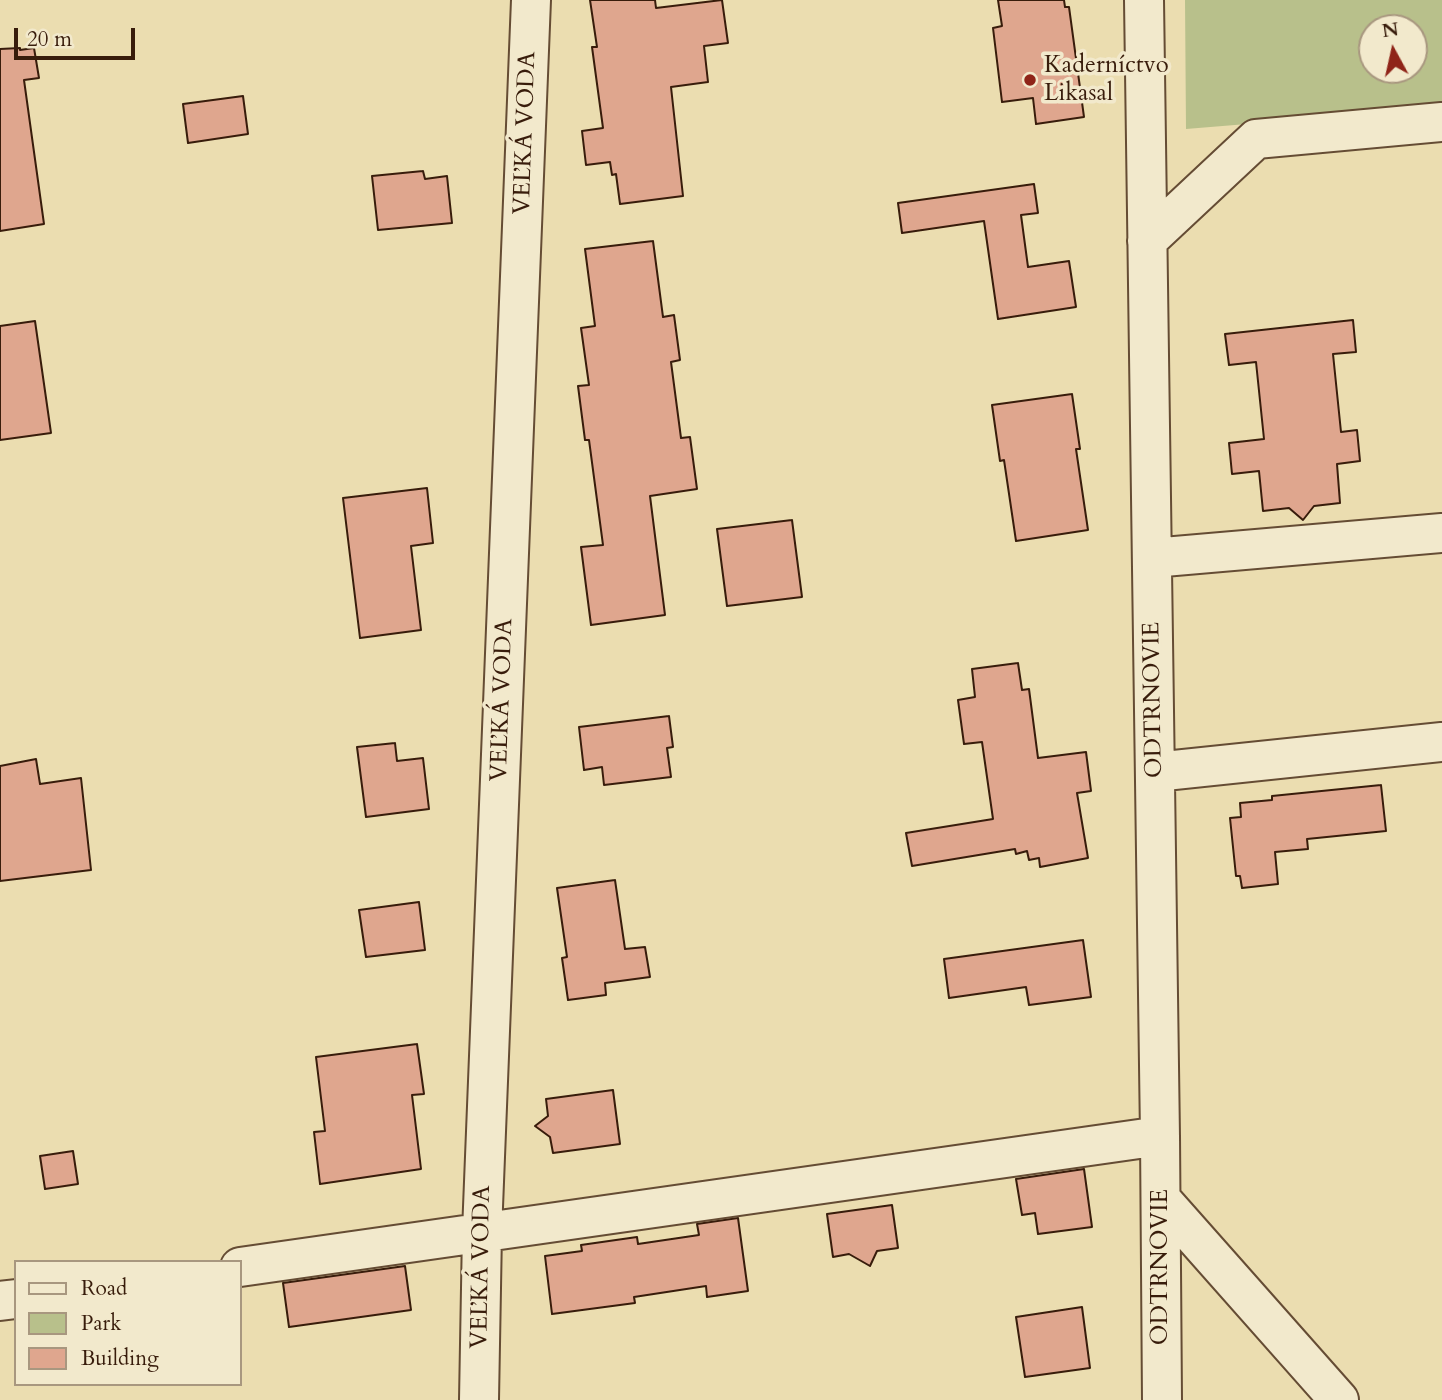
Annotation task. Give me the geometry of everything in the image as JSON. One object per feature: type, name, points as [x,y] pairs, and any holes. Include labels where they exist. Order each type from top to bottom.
[{"type":"street","name":"VEĽKÁ VODA","points":[[479,1400],[482,1232],[531,0]]},
{"type":"street","name":"ODTRNOVIE","points":[[1144,0],[1161,1199],[1161,1400]]},
{"type":"street","points":[[1147,241],[1256,139],[1442,122]]},
{"type":"street","points":[[1152,558],[1442,533]]},
{"type":"street","points":[[1155,772],[1442,742]]},
{"type":"street","points":[[242,1267],[1160,1136]]},
{"type":"street","points":[[1161,1199],[1339,1400]]},
{"type":"green space","points":[[1185,0],[1442,0],[1442,108],[1186,129]]},
{"type":"building","points":[[590,0],[655,0],[656,8],[722,0],[728,43],[704,46],[708,82],[671,87],[683,196],[620,204],[616,174],[612,175],[610,162],[586,165],[582,131],[603,128],[592,47],[597,47]]},
{"type":"building","points":[[998,0],[1064,0],[1065,7],[1069,7],[1084,117],[1036,124],[1033,98],[1002,102],[993,28],[1002,26]]},
{"type":"building","points":[[34,48],[39,78],[24,80],[44,224],[0,231],[0,49]]},
{"type":"building","points":[[243,96],[248,134],[188,143],[183,104]]},
{"type":"building","points":[[423,171],[425,179],[447,176],[452,223],[378,230],[372,176]]},
{"type":"building","points":[[1034,184],[1038,213],[1021,215],[1028,267],[1069,261],[1076,307],[998,319],[984,221],[902,233],[898,203]]},
{"type":"building","points":[[653,241],[663,317],[674,315],[680,360],[671,362],[681,438],[690,437],[697,489],[650,496],[665,615],[591,625],[581,547],[603,545],[589,440],[585,440],[578,386],[589,385],[581,328],[595,326],[585,249]]},
{"type":"building","points":[[1353,320],[1356,352],[1333,354],[1341,432],[1357,430],[1360,461],[1337,464],[1340,503],[1314,506],[1303,520],[1289,508],[1263,511],[1259,471],[1232,474],[1229,443],[1264,439],[1256,362],[1229,365],[1225,334]]},
{"type":"building","points":[[35,321],[51,433],[0,440],[0,326]]},
{"type":"building","points":[[1072,394],[1080,449],[1076,449],[1088,530],[1016,541],[1004,460],[1000,461],[992,405]]},
{"type":"building","points":[[427,488],[433,543],[411,546],[421,630],[360,638],[343,498]]},
{"type":"building","points":[[792,520],[802,597],[727,606],[717,529]]},
{"type":"building","points":[[1018,663],[1022,690],[1029,689],[1038,758],[1086,752],[1091,791],[1077,793],[1088,858],[1040,867],[1039,858],[1029,860],[1027,851],[1016,854],[1015,849],[912,866],[906,833],[993,819],[982,742],[964,744],[958,700],[975,697],[972,669]]},
{"type":"building","points":[[669,716],[673,747],[667,748],[671,777],[604,785],[602,767],[584,770],[579,727]]},
{"type":"building","points":[[395,743],[397,761],[423,758],[429,809],[366,817],[357,747]]},
{"type":"building","points":[[36,759],[40,784],[81,778],[91,870],[0,881],[0,766]]},
{"type":"building","points":[[1381,785],[1386,831],[1307,839],[1308,849],[1275,852],[1278,884],[1242,888],[1240,876],[1236,876],[1230,818],[1241,817],[1240,803],[1272,800],[1272,796]]},
{"type":"building","points":[[615,880],[625,949],[645,947],[650,977],[605,983],[606,995],[568,1000],[562,958],[567,957],[557,888]]},
{"type":"building","points":[[419,902],[425,950],[366,957],[359,910]]},
{"type":"building","points":[[1083,940],[1091,997],[1029,1005],[1026,987],[949,998],[944,959]]},
{"type":"building","points":[[417,1044],[424,1094],[412,1095],[421,1169],[320,1184],[314,1132],[325,1131],[316,1057]]},
{"type":"building","points":[[613,1090],[620,1144],[553,1153],[550,1137],[535,1126],[548,1116],[546,1099]]},
{"type":"building","points":[[73,1151],[78,1184],[45,1189],[40,1156]]},
{"type":"building","points":[[1084,1169],[1092,1227],[1038,1234],[1035,1213],[1022,1215],[1016,1179]]},
{"type":"building","points":[[892,1205],[898,1248],[877,1251],[870,1266],[849,1254],[833,1257],[827,1214]]},
{"type":"building","points":[[738,1218],[748,1291],[707,1297],[706,1286],[634,1297],[635,1303],[552,1314],[545,1256],[582,1251],[581,1245],[637,1237],[638,1244],[699,1235],[697,1224]]},
{"type":"building","points":[[405,1266],[411,1310],[289,1327],[283,1283]]},
{"type":"building","points":[[1082,1307],[1090,1368],[1025,1377],[1016,1317]]},
{"type":"place","name":"Kaderníctvo Likasal","points":[[1030,80]]}]
